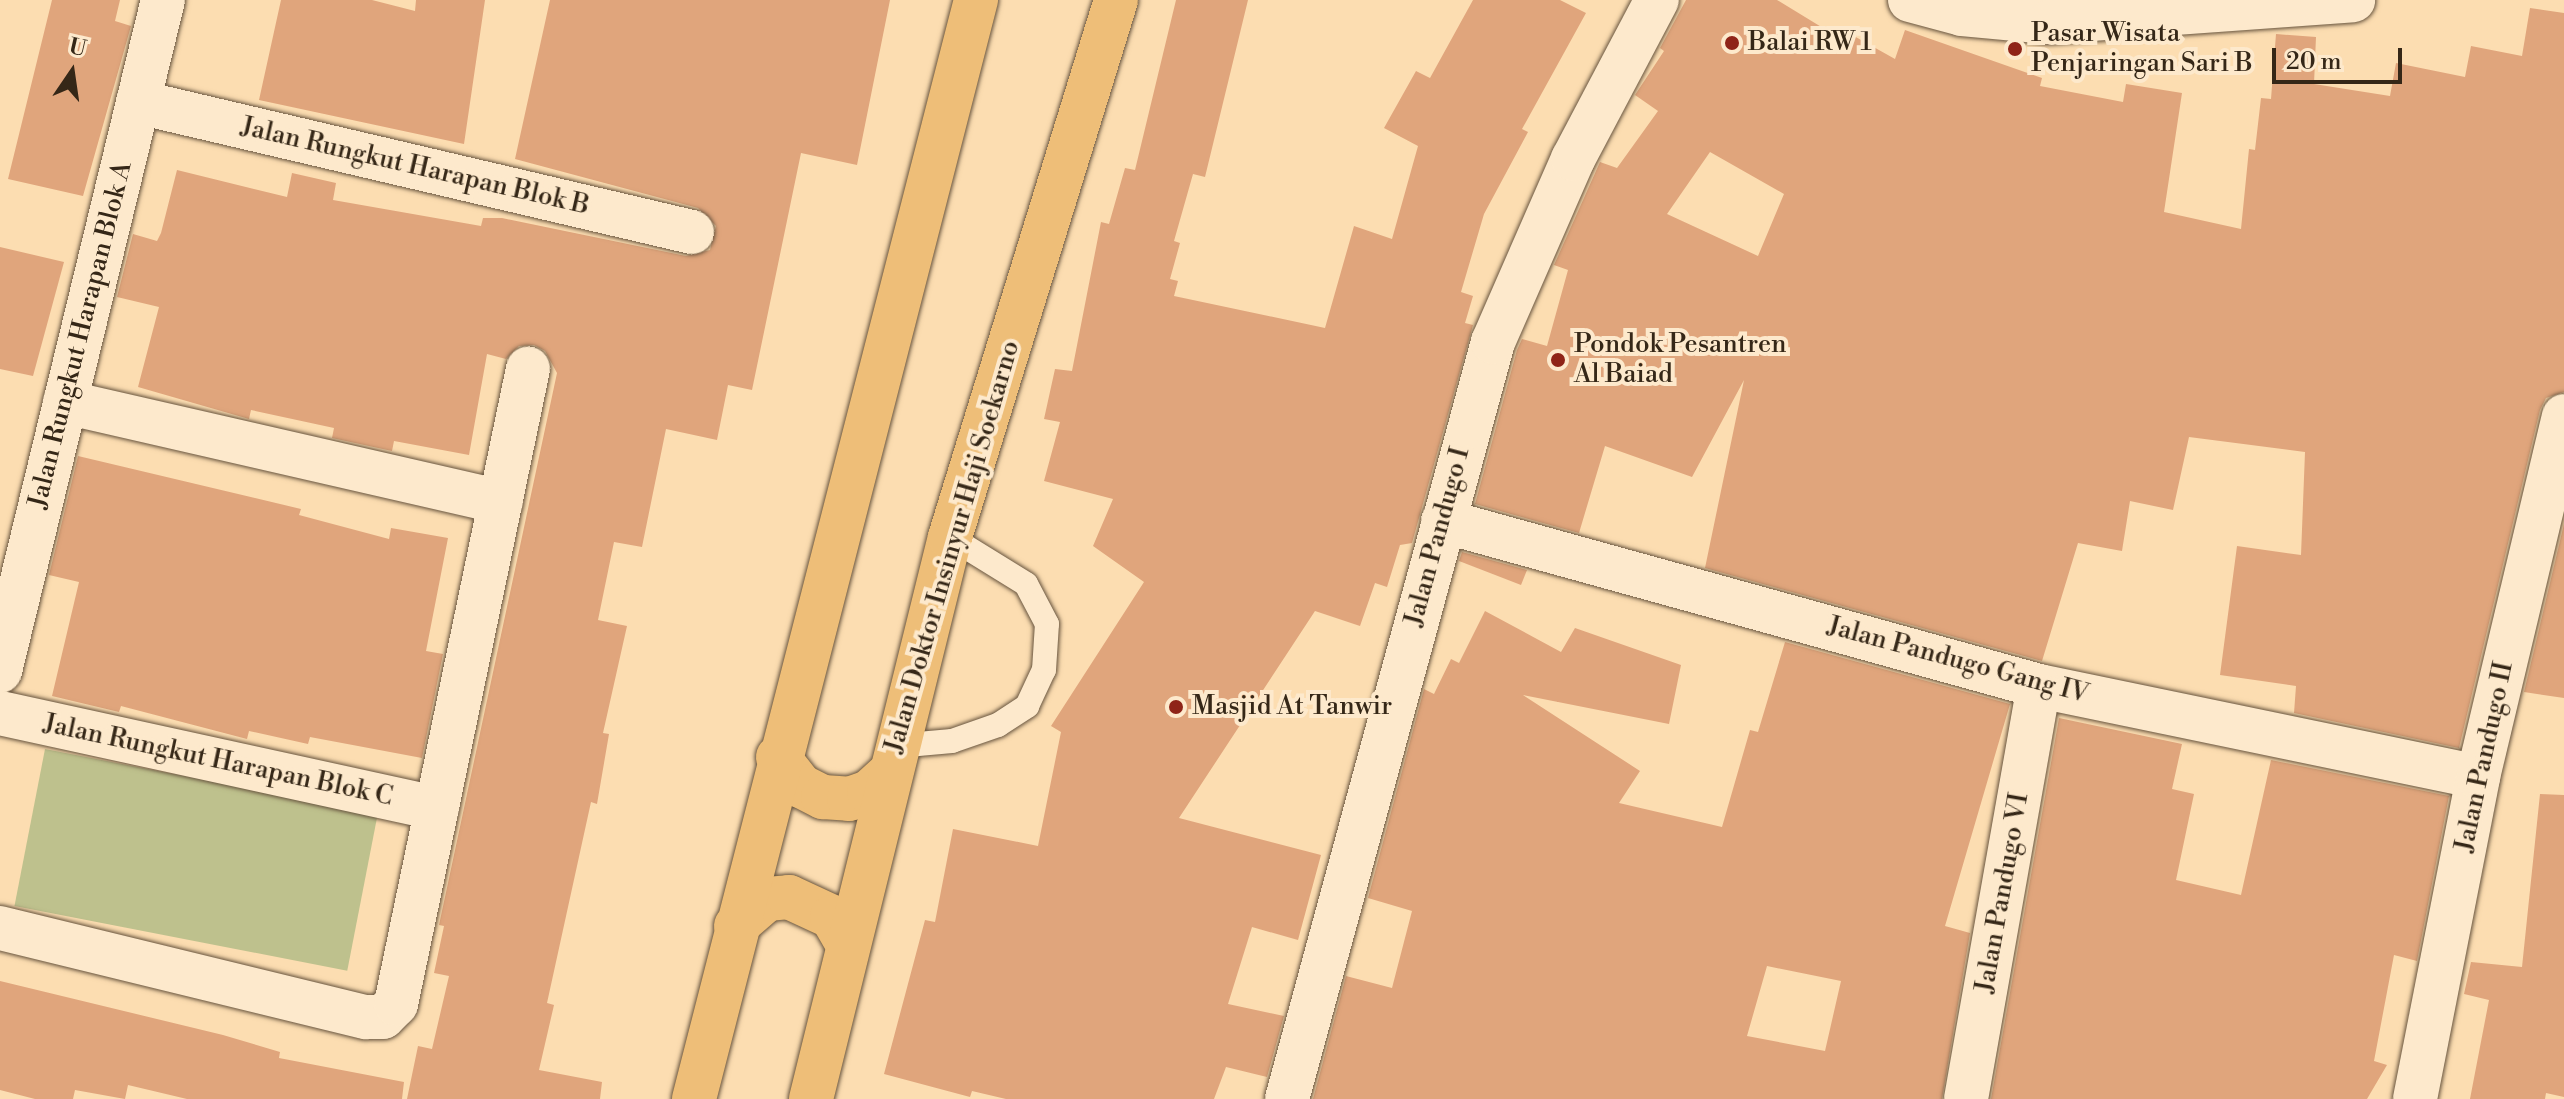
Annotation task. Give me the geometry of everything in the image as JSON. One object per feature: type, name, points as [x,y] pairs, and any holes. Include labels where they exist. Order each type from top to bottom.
[{"type":"main road","points":[[694,1099],[778,757],[976,0]]},
{"type":"main road","name":"Jalan Doktor Insinyur Haji Soekarno","points":[[811,1099],[847,943],[950,537],[1116,0]]},
{"type":"main road","points":[[778,757],[801,786],[823,797],[849,799],[869,792],[893,760]]},
{"type":"main road","points":[[736,926],[767,899],[789,897],[832,917],[847,943]]},
{"type":"street","name":"Jalan Rungkut Harapan Blok A","points":[[0,671],[163,0]]},
{"type":"street","name":"Jalan Pandugo I","points":[[1287,1099],[1493,342],[1573,159],[1657,0]]},
{"type":"street","points":[[1910,0],[1962,14],[2049,22],[2353,0]]},
{"type":"street","name":"Jalan Rungkut Harapan Blok B","points":[[138,102],[692,232]]},
{"type":"street","points":[[0,928],[366,1017],[383,1017],[396,1004],[528,369]]},
{"type":"street","points":[[65,402],[501,502]]},
{"type":"street","name":"Jalan Pandugo II","points":[[2415,1099],[2478,777],[2564,416]]},
{"type":"street","name":"Jalan Pandugo Gang IV","points":[[1443,521],[2039,686],[2478,777]]},
{"type":"street","name":"Jalan Pandugo VI","points":[[1966,1099],[2039,686]]},
{"type":"street","name":"Jalan Rungkut Harapan Blok C","points":[[0,713],[437,808]]},
{"type":"lane","points":[[893,760],[998,725],[1027,706],[1044,670],[1047,624],[1026,584],[950,537]]},
{"type":"green space","points":[[45,749],[378,814],[347,971],[14,906]]},
{"type":"building","points":[[52,0],[120,0],[115,21],[131,26],[83,196],[8,179]]},
{"type":"building","points":[[281,0],[372,0],[415,11],[416,0],[485,0],[464,144],[259,100]]},
{"type":"building","points":[[550,0],[890,0],[857,165],[801,153],[752,390],[728,385],[717,440],[666,429],[642,547],[614,542],[598,620],[627,626],[603,733],[609,734],[597,804],[591,802],[547,1003],[554,1005],[539,1070],[602,1082],[600,1099],[407,1099],[418,1046],[432,1049],[449,976],[434,973],[444,926],[439,925],[557,373],[545,351],[534,345],[519,346],[506,359],[487,354],[469,455],[394,441],[392,451],[332,438],[334,428],[251,410],[249,419],[138,387],[159,307],[117,297],[133,234],[157,241],[161,233],[177,170],[287,197],[292,173],[336,183],[333,200],[481,226],[483,218],[502,218],[686,256],[710,250],[716,226],[698,208],[515,159]]},
{"type":"building","points":[[1176,0],[1248,0],[1205,177],[1193,174],[1174,241],[1180,243],[1170,279],[1178,281],[1174,296],[1325,328],[1354,226],[1392,239],[1418,146],[1384,128],[1416,71],[1430,78],[1473,0],[1560,0],[1586,13],[1522,129],[1528,132],[1484,214],[1461,292],[1473,296],[1465,323],[1473,325],[1412,543],[1400,545],[1387,587],[1375,583],[1360,626],[1315,611],[1179,818],[1321,855],[1298,940],[1252,927],[1228,1004],[1284,1016],[1267,1077],[1226,1067],[1214,1099],[1006,1099],[972,1091],[970,1097],[884,1074],[925,920],[935,922],[953,829],[1038,846],[1061,732],[1051,726],[1144,582],[1093,546],[1113,499],[1044,481],[1060,422],[1044,419],[1055,369],[1072,371],[1101,222],[1109,224],[1125,168],[1135,170]]},
{"type":"building","points":[[1686,0],[1777,0],[1841,39],[1845,31],[1895,59],[1905,30],[2042,78],[2040,86],[2123,102],[2126,84],[2182,93],[2164,212],[2241,229],[2249,149],[2255,150],[2261,98],[2271,99],[2276,34],[2316,37],[2314,84],[2390,96],[2396,63],[2465,77],[2471,46],[2522,56],[2530,8],[2564,13],[2564,392],[2546,398],[2540,410],[2459,748],[2294,713],[2296,686],[2220,675],[2237,546],[2301,555],[2305,452],[2189,437],[2173,510],[2130,501],[2122,551],[2078,543],[2042,661],[1705,568],[1744,380],[1692,477],[1605,446],[1579,533],[1475,504],[1517,350],[1522,339],[1547,346],[1568,270],[1554,265],[1600,162],[1617,168],[1658,111],[1635,95],[1664,51],[1660,48]],"holes":[[[1710,152],[1784,194],[1758,256],[1667,214]]]},
{"type":"building","points":[[0,247],[64,262],[33,376],[0,369]]},
{"type":"building","points":[[78,456],[301,509],[299,515],[389,539],[391,528],[448,538],[426,651],[443,654],[422,758],[310,737],[308,744],[249,731],[247,739],[121,706],[119,712],[52,696],[79,582],[49,575]]},
{"type":"building","points":[[2564,524],[2564,698],[2524,692]]},
{"type":"building","points":[[1462,552],[1527,570],[1521,585],[1459,561]]},
{"type":"building","points":[[1485,611],[1561,652],[1575,628],[1681,665],[1669,724],[1523,695],[1640,771],[1619,803],[1722,827],[1750,730],[1758,732],[1785,642],[2010,704],[1945,926],[1970,933],[1942,1099],[1313,1099],[1346,976],[1392,988],[1412,911],[1368,898],[1424,689],[1434,694],[1451,659],[1459,663]],"holes":[[[1767,966],[1841,981],[1825,1051],[1747,1036]]]},
{"type":"building","points":[[2059,718],[2182,744],[2172,789],[2194,794],[2176,880],[2241,895],[2271,760],[2449,796],[2417,961],[2394,955],[2374,1061],[2387,1065],[2367,1099],[1991,1099]]},
{"type":"building","points":[[2540,794],[2564,795],[2564,1097],[2546,1093],[2545,1099],[2470,1099],[2489,1000],[2464,994],[2471,962],[2522,967]]},
{"type":"building","points":[[0,981],[223,1035],[280,1052],[279,1058],[404,1082],[402,1099],[187,1099],[128,1085],[125,1099],[75,1090],[73,1099],[35,1099],[0,1090]]},
{"type":"place","name":"Balai RW 1","points":[[1732,43]]},
{"type":"place","name":"Pasar Wisata Penjaringan Sari B","points":[[2015,49]]},
{"type":"place","name":"Pondok Pesantren Al Baiad","points":[[1558,360]]},
{"type":"place","name":"Masjid At Tanwir","points":[[1176,707]]}]
